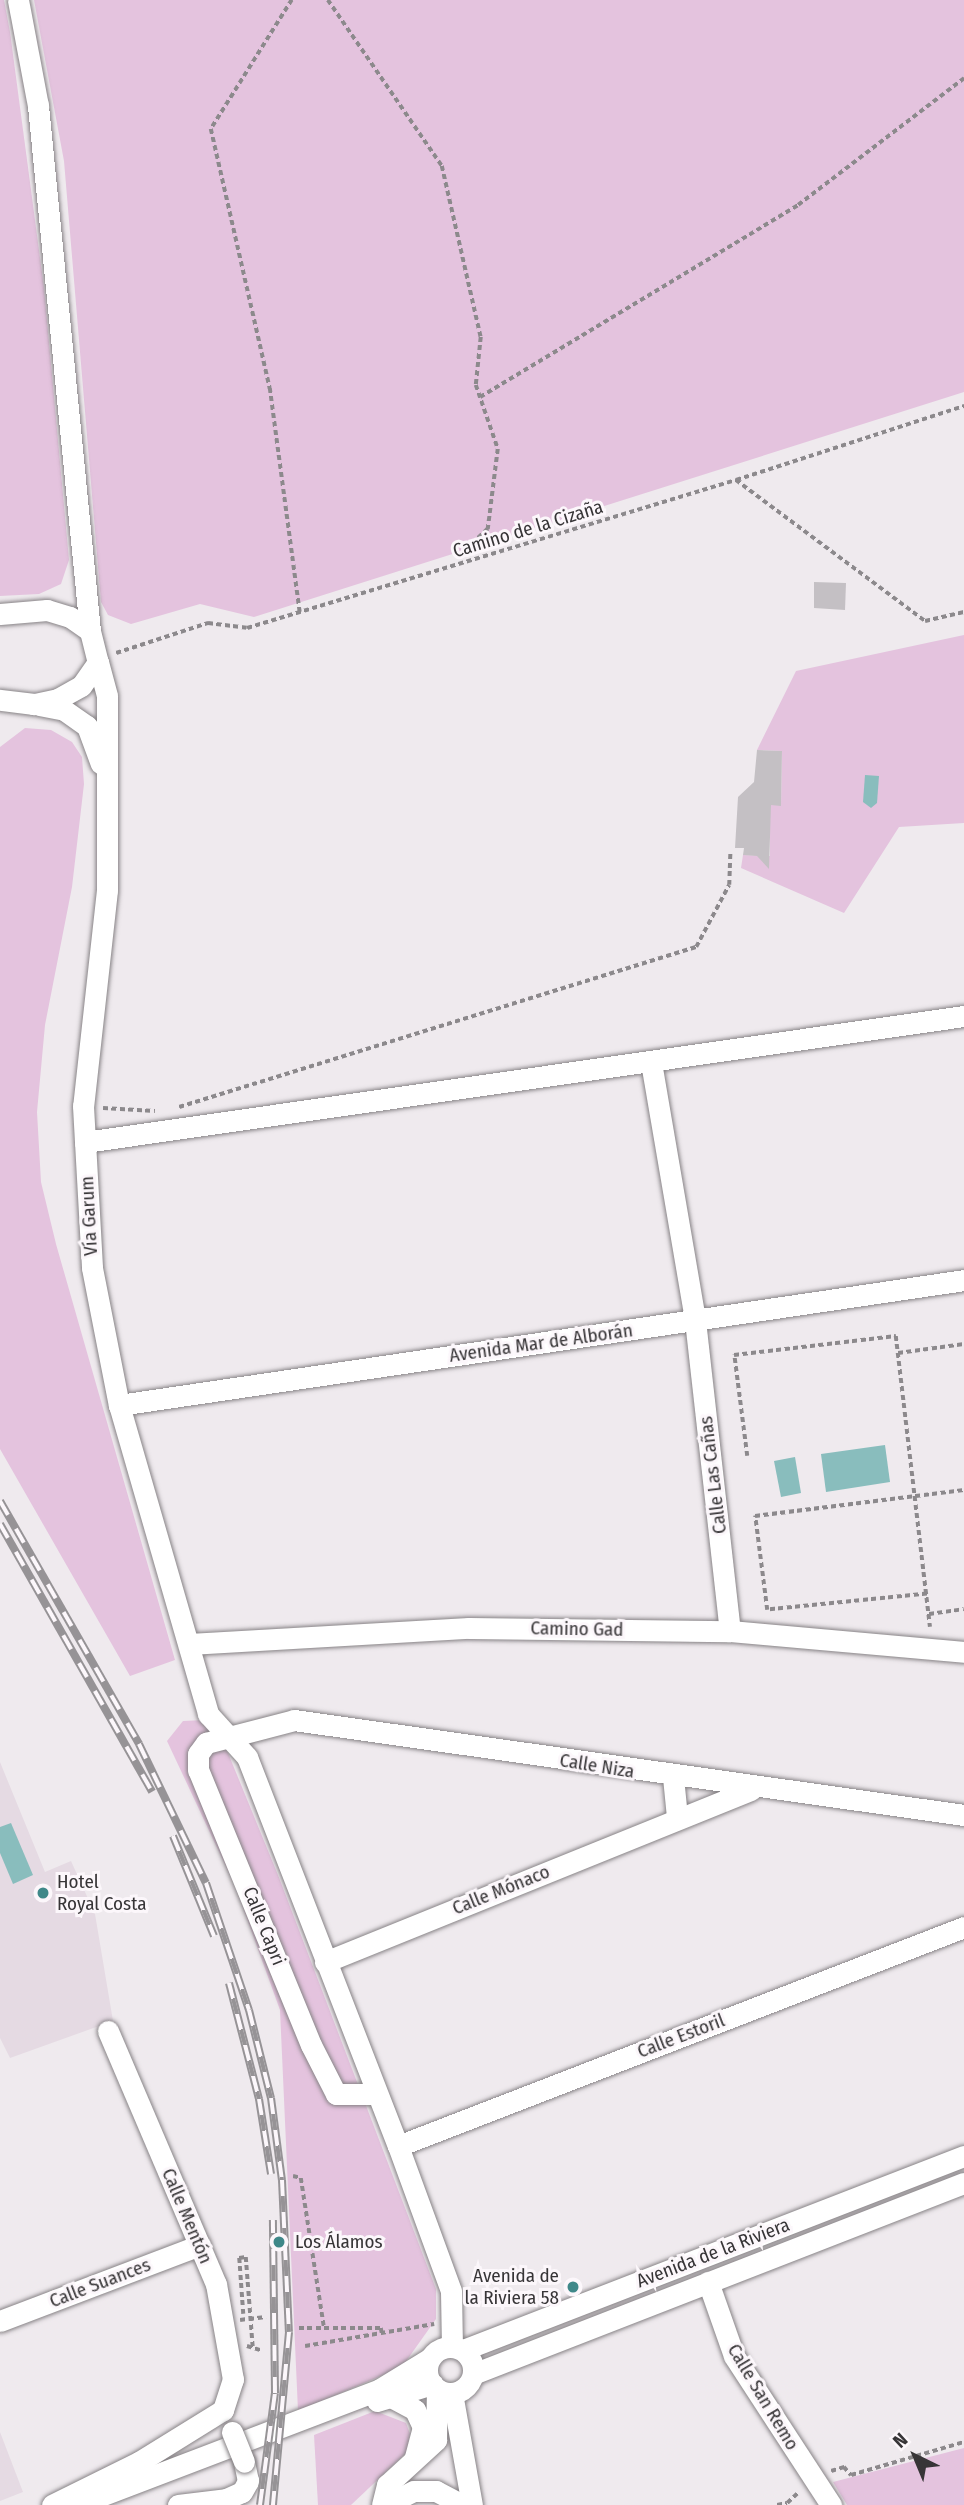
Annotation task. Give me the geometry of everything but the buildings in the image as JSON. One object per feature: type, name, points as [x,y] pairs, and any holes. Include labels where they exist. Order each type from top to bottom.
[{"type":"street","name":"Vía Garum","points":[[18,0],[38,106],[90,631],[107,696],[104,777],[107,890],[83,1106],[92,1268],[119,1405],[190,1644]]},
{"type":"street","points":[[0,614],[47,610],[70,617],[90,631]]},
{"type":"street","points":[[4,707],[58,699],[81,685],[97,661]]},
{"type":"street","name":"Vía Garum","points":[[34,704],[64,710],[87,726],[104,777]]},
{"type":"street","points":[[85,1142],[964,1017]]},
{"type":"street","name":"Calle Las Cañas","points":[[651,1062],[695,1320],[730,1631]]},
{"type":"street","name":"Avenida Mar de Alborán","points":[[119,1405],[964,1280]]},
{"type":"street","name":"Camino Gad","points":[[190,1644],[469,1628],[730,1631],[964,1653]]},
{"type":"street","points":[[106,2505],[391,2397],[465,2387],[473,2374],[471,2360],[457,2348],[452,2291],[398,2146],[247,1757],[208,1714],[190,1644]]},
{"type":"street","name":"Calle Niza","points":[[232,1739],[294,1720],[673,1777],[964,1815]]},
{"type":"street","name":"Calle Capri","points":[[232,1739],[206,1743],[198,1754],[198,1770],[336,2094],[377,2094]]},
{"type":"street","points":[[673,1777],[677,1817]]},
{"type":"street","name":"Calle Mónaco","points":[[325,1962],[677,1817],[756,1788]]},
{"type":"street","name":"Calle Estoril","points":[[398,2146],[964,1927]]},
{"type":"street","name":"Calle Mentón","points":[[108,2031],[216,2284],[233,2379],[223,2410]]},
{"type":"street","name":"Avenida de la Riviera","points":[[457,2348],[964,2156]]},
{"type":"street","name":"Avenida de la Riviera","points":[[473,2374],[964,2183]]},
{"type":"street","name":"Calle Suances","points":[[0,2321],[200,2245]]},
{"type":"street","name":"Calle San Remo","points":[[708,2282],[734,2356],[831,2505]]},
{"type":"street","points":[[77,2505],[380,2389],[429,2359],[438,2349],[457,2348]]},
{"type":"street","points":[[429,2359],[426,2372],[440,2389],[472,2505]]},
{"type":"street","points":[[384,2505],[387,2485],[436,2440],[440,2389]]},
{"type":"street","points":[[391,2397],[415,2410],[423,2427],[422,2443],[411,2463]]},
{"type":"street","points":[[52,2505],[139,2462],[223,2410],[244,2462],[248,2481],[242,2492],[226,2499],[178,2505]]},
{"type":"street","points":[[384,2505],[414,2491],[436,2491],[462,2505]]},
{"type":"path","points":[[292,0],[211,129],[270,388],[300,612]]},
{"type":"path","points":[[328,0],[442,166],[481,337],[476,385],[498,449],[488,529],[473,543]]},
{"type":"path","points":[[480,397],[798,205],[964,78]]},
{"type":"path","name":"Camino de la Cizaña","points":[[97,661],[208,623],[247,628],[736,480],[964,406]]},
{"type":"path","points":[[736,480],[925,621],[964,612]]},
{"type":"path","points":[[177,1107],[696,947],[729,885],[730,854]]},
{"type":"path","points":[[83,1106],[164,1112]]},
{"type":"path","points":[[747,1456],[734,1356],[896,1336],[930,1627]]},
{"type":"path","points":[[898,1353],[964,1344]]},
{"type":"path","points":[[927,1594],[766,1611],[755,1516],[964,1490]]},
{"type":"path","points":[[929,1614],[964,1609]]},
{"type":"path","points":[[293,2176],[301,2178],[324,2327]]},
{"type":"path","points":[[253,2349],[248,2319],[246,2257],[239,2258],[245,2342],[253,2349],[260,2350]]},
{"type":"path","points":[[240,2319],[266,2317]]},
{"type":"path","points":[[305,2346],[454,2320]]},
{"type":"path","points":[[299,2328],[381,2328],[382,2333]]},
{"type":"path","points":[[844,2467],[851,2474],[964,2442]]},
{"type":"shaded area","points":[[0,0],[4,0],[10,32],[44,288],[69,560],[61,584],[39,594],[0,596]]},
{"type":"shaded area","points":[[34,0],[964,0],[964,392],[254,617],[200,604],[131,624],[108,615],[101,602],[64,161]]},
{"type":"shaded area","points":[[964,635],[964,823],[899,827],[844,913],[741,868],[743,855],[770,856],[770,805],[781,805],[782,751],[757,750],[796,671]]},
{"type":"shaded area","points":[[25,728],[51,730],[72,742],[82,757],[84,784],[72,887],[45,1025],[37,1112],[41,1182],[56,1244],[175,1660],[130,1676],[0,1449],[0,747]]},
{"type":"shaded area","points":[[205,1720],[228,1753],[278,1875],[436,2289],[436,2319],[402,2367],[298,2411],[280,2010],[235,1886],[167,1741],[183,1721]]},
{"type":"shaded area","name":"Hotel Royal Costa","points":[[0,1762],[45,1872],[71,1861],[95,1914],[113,2021],[10,2058],[0,2038]]},
{"type":"shaded area","points":[[375,2411],[406,2423],[410,2434],[407,2452],[351,2505],[318,2505],[314,2435]]},
{"type":"shaded area","points":[[0,2432],[23,2492],[0,2501]]},
{"type":"shaded area","points":[[964,2448],[964,2505],[847,2505],[833,2482]]},
{"type":"water","points":[[865,775],[879,776],[877,803],[871,808],[863,802]]},
{"type":"water","points":[[885,1445],[890,1482],[826,1492],[821,1454]]},
{"type":"water","points":[[795,1457],[801,1493],[781,1497],[774,1461]]},
{"type":"water","points":[[11,1823],[33,1875],[13,1884],[0,1853],[0,1827]]},
{"type":"railway","points":[[0,1501],[139,1744],[206,1883],[249,2010],[271,2098],[282,2180],[289,2332],[273,2505]]},
{"type":"railway","points":[[0,1524],[152,1792]]},
{"type":"railway","points":[[173,1836],[214,1936]]},
{"type":"railway","points":[[229,1983],[259,2099],[271,2174]]},
{"type":"railway","points":[[260,2505],[275,2393],[273,2220]]},
{"type":"place","name":"Hotel Royal Costa","points":[[43,1893]]},
{"type":"place","name":"Los Álamos","points":[[279,2242]]},
{"type":"place","name":"Avenida de la Riviera 58","points":[[573,2287]]}]
